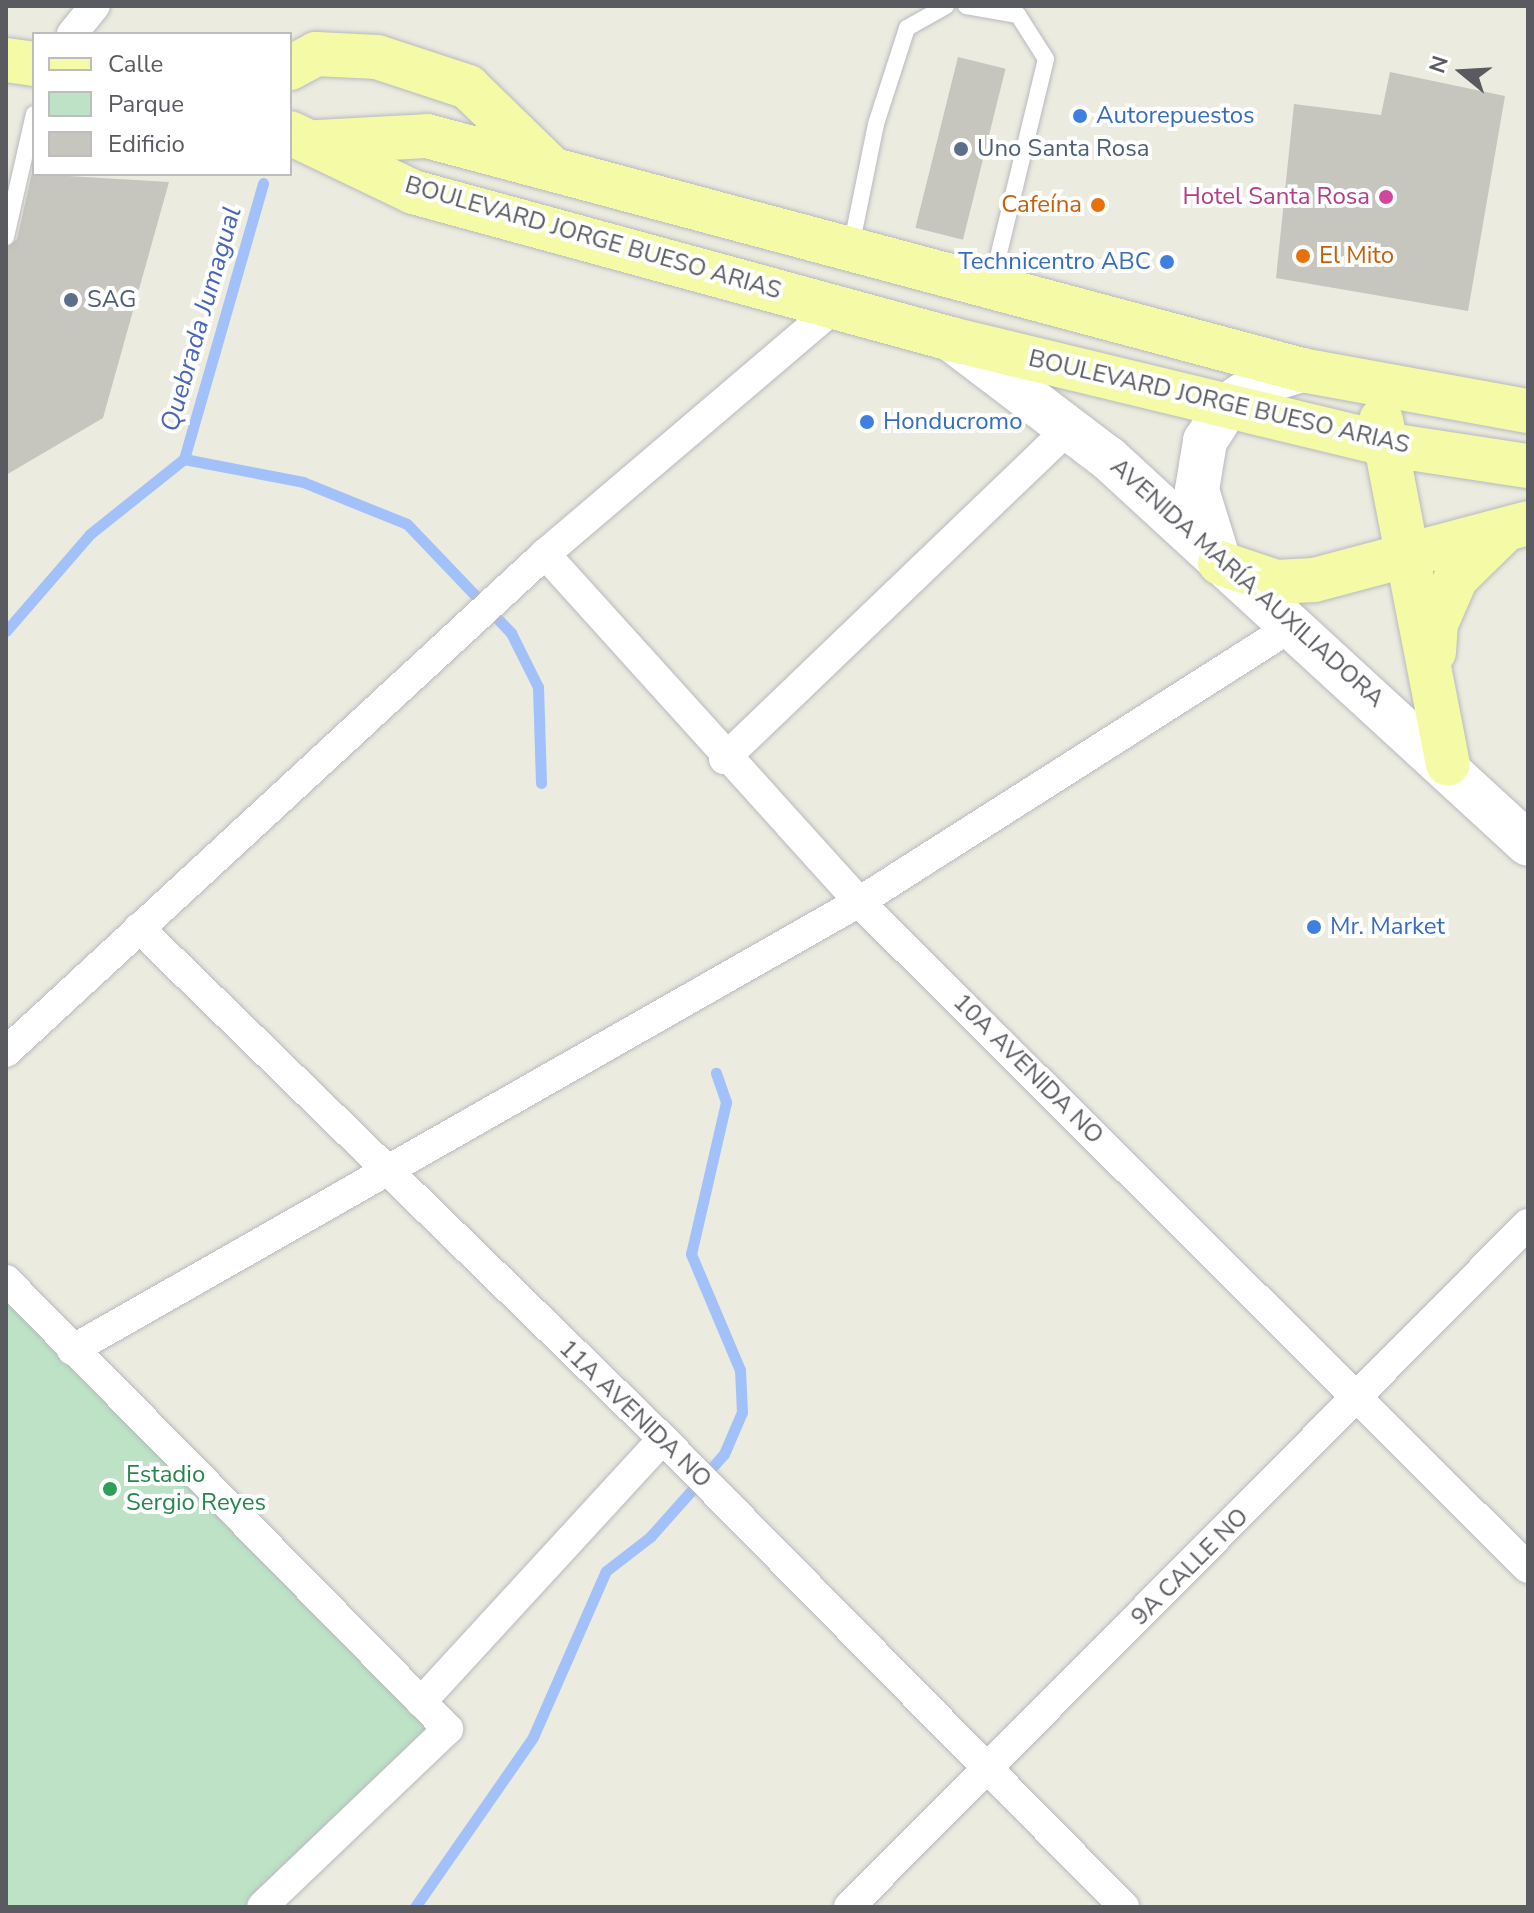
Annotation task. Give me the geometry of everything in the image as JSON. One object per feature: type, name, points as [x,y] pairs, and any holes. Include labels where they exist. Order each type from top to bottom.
[{"type":"main road","points":[[292,67],[316,54],[377,57],[468,87],[554,171]]},
{"type":"main road","points":[[6,60],[32,64]]},
{"type":"main road","name":"BOULEVARD JORGE BUESO ARIAS","points":[[303,137],[427,136],[850,253],[1302,370],[1528,411]]},
{"type":"main road","name":"BOULEVARD JORGE BUESO ARIAS","points":[[303,137],[413,192],[951,339],[1390,445],[1528,466]]},
{"type":"main road","points":[[1369,383],[1390,445],[1448,764]]},
{"type":"main road","points":[[1220,563],[1276,582],[1314,580],[1518,525]]},
{"type":"main road","points":[[1432,675],[1436,624],[1456,578],[1518,525]]},
{"type":"street","points":[[74,32],[95,6]]},
{"type":"street","points":[[6,1052],[545,554],[835,307]]},
{"type":"street","name":"AVENIDA MARÍA AUXILIADORA","points":[[951,339],[1069,428],[1448,764],[1528,844]]},
{"type":"street","points":[[1220,563],[1197,490],[1205,441],[1228,405],[1262,382],[1302,370]]},
{"type":"street","points":[[724,759],[1069,428]]},
{"type":"street","name":"10A AVENIDA NO","points":[[545,554],[724,759],[859,902],[1528,1568]]},
{"type":"street","points":[[72,1350],[380,1171],[859,902],[1294,625]]},
{"type":"street","name":"11A AVENIDA NO","points":[[139,928],[380,1171],[663,1439],[1124,1907]]},
{"type":"street","name":"9A CALLE NO","points":[[849,1907],[1359,1399],[1528,1224]]},
{"type":"street","points":[[6,1280],[448,1729],[262,1907]]},
{"type":"street","points":[[421,1702],[663,1439]]},
{"type":"lane","points":[[850,253],[876,124],[907,28],[946,6]]},
{"type":"lane","points":[[966,6],[1018,15],[1046,59],[990,290]]},
{"type":"lane","points":[[6,237],[32,123]]},
{"type":"green space","name":"Estadio Sergio Reyes","points":[[6,1276],[448,1729],[262,1907],[6,1907]]},
{"type":"building","name":"Uno Santa Rosa","points":[[958,57],[1006,69],[963,240],[915,228]]},
{"type":"building","name":"Hotel Santa Rosa","points":[[1390,72],[1505,96],[1468,311],[1276,278],[1294,104],[1381,115]]},
{"type":"building","name":"SAG","points":[[32,173],[32,176],[169,182],[103,418],[6,475],[6,248],[17,239]]},
{"type":"waterway","name":"Quebrada Jumagual","points":[[6,631],[90,534],[184,459],[263,183]]},
{"type":"waterway","points":[[184,459],[303,482],[407,524],[511,633],[538,687],[541,783]]},
{"type":"waterway","points":[[415,1907],[533,1737],[606,1571],[650,1537],[724,1454],[742,1412],[740,1370],[691,1254],[726,1102],[716,1073]]},
{"type":"place","name":"Autorepuestos","points":[[1080,116]]},
{"type":"place","name":"Uno Santa Rosa","points":[[961,149]]},
{"type":"place","name":"Hotel Santa Rosa","points":[[1386,197]]},
{"type":"place","name":"Cafeína","points":[[1098,205]]},
{"type":"place","name":"El Mito","points":[[1303,256]]},
{"type":"place","name":"Technicentro ABC","points":[[1167,262]]},
{"type":"place","name":"SAG","points":[[71,300]]},
{"type":"place","name":"Honducromo","points":[[867,422]]},
{"type":"place","name":"Mr. Market","points":[[1314,927]]},
{"type":"place","name":"Estadio Sergio Reyes","points":[[110,1489]]}]
